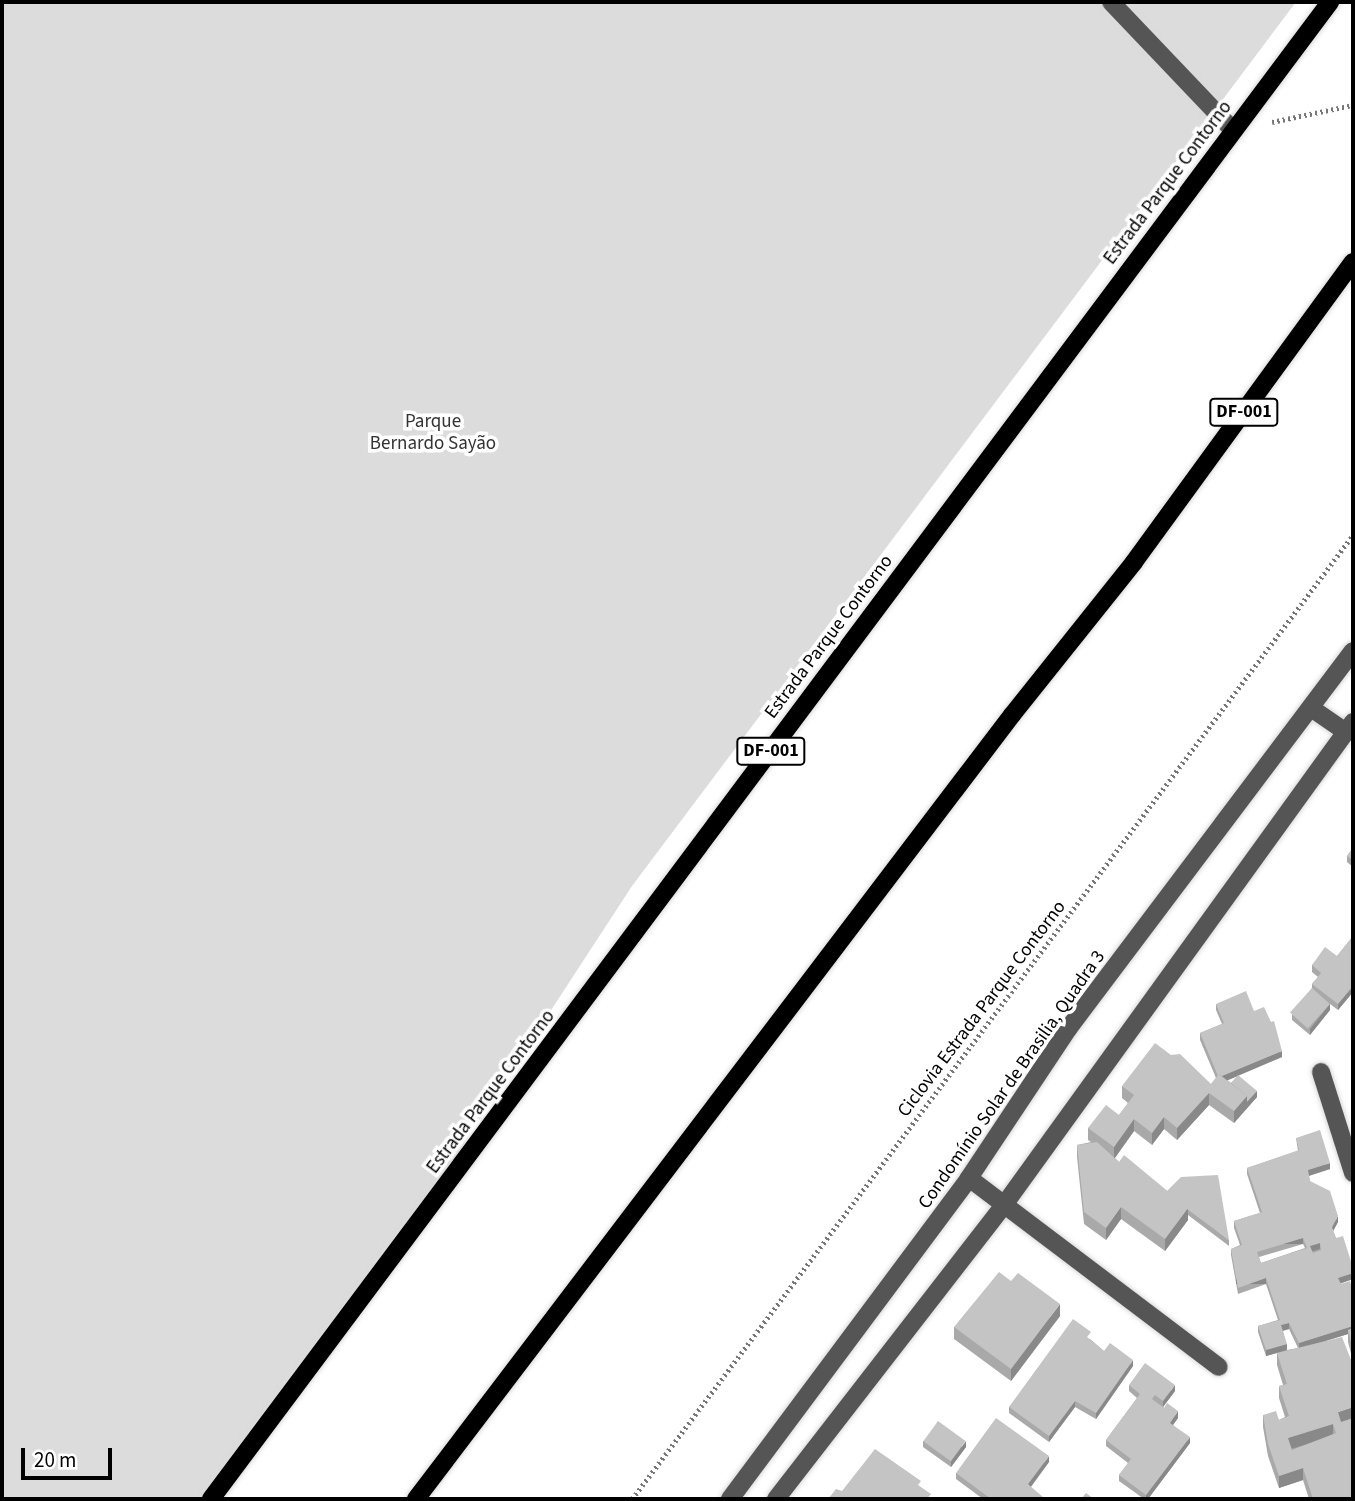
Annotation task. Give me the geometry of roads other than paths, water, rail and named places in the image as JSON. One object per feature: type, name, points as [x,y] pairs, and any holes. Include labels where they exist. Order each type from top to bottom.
[{"type":"main road","name":"Estrada Parque Contorno","points":[[211,1499],[1330,2]]},
{"type":"main road","name":"DF-001","points":[[416,1499],[1012,715],[1134,562],[1353,262]]},
{"type":"street","points":[[1111,2],[1233,130]]},
{"type":"street","name":"Condomínio Solar de Brasilia, Quadra 3","points":[[730,1499],[969,1178],[1068,1029],[1353,651]]},
{"type":"street","points":[[776,1499],[1004,1205],[1350,727],[1311,708]]},
{"type":"street","points":[[1321,1072],[1353,1173]]},
{"type":"street","points":[[969,1178],[1219,1367]]},
{"type":"park label","name":"Parque Bernardo Sayão","points":[[433,433]]}]
